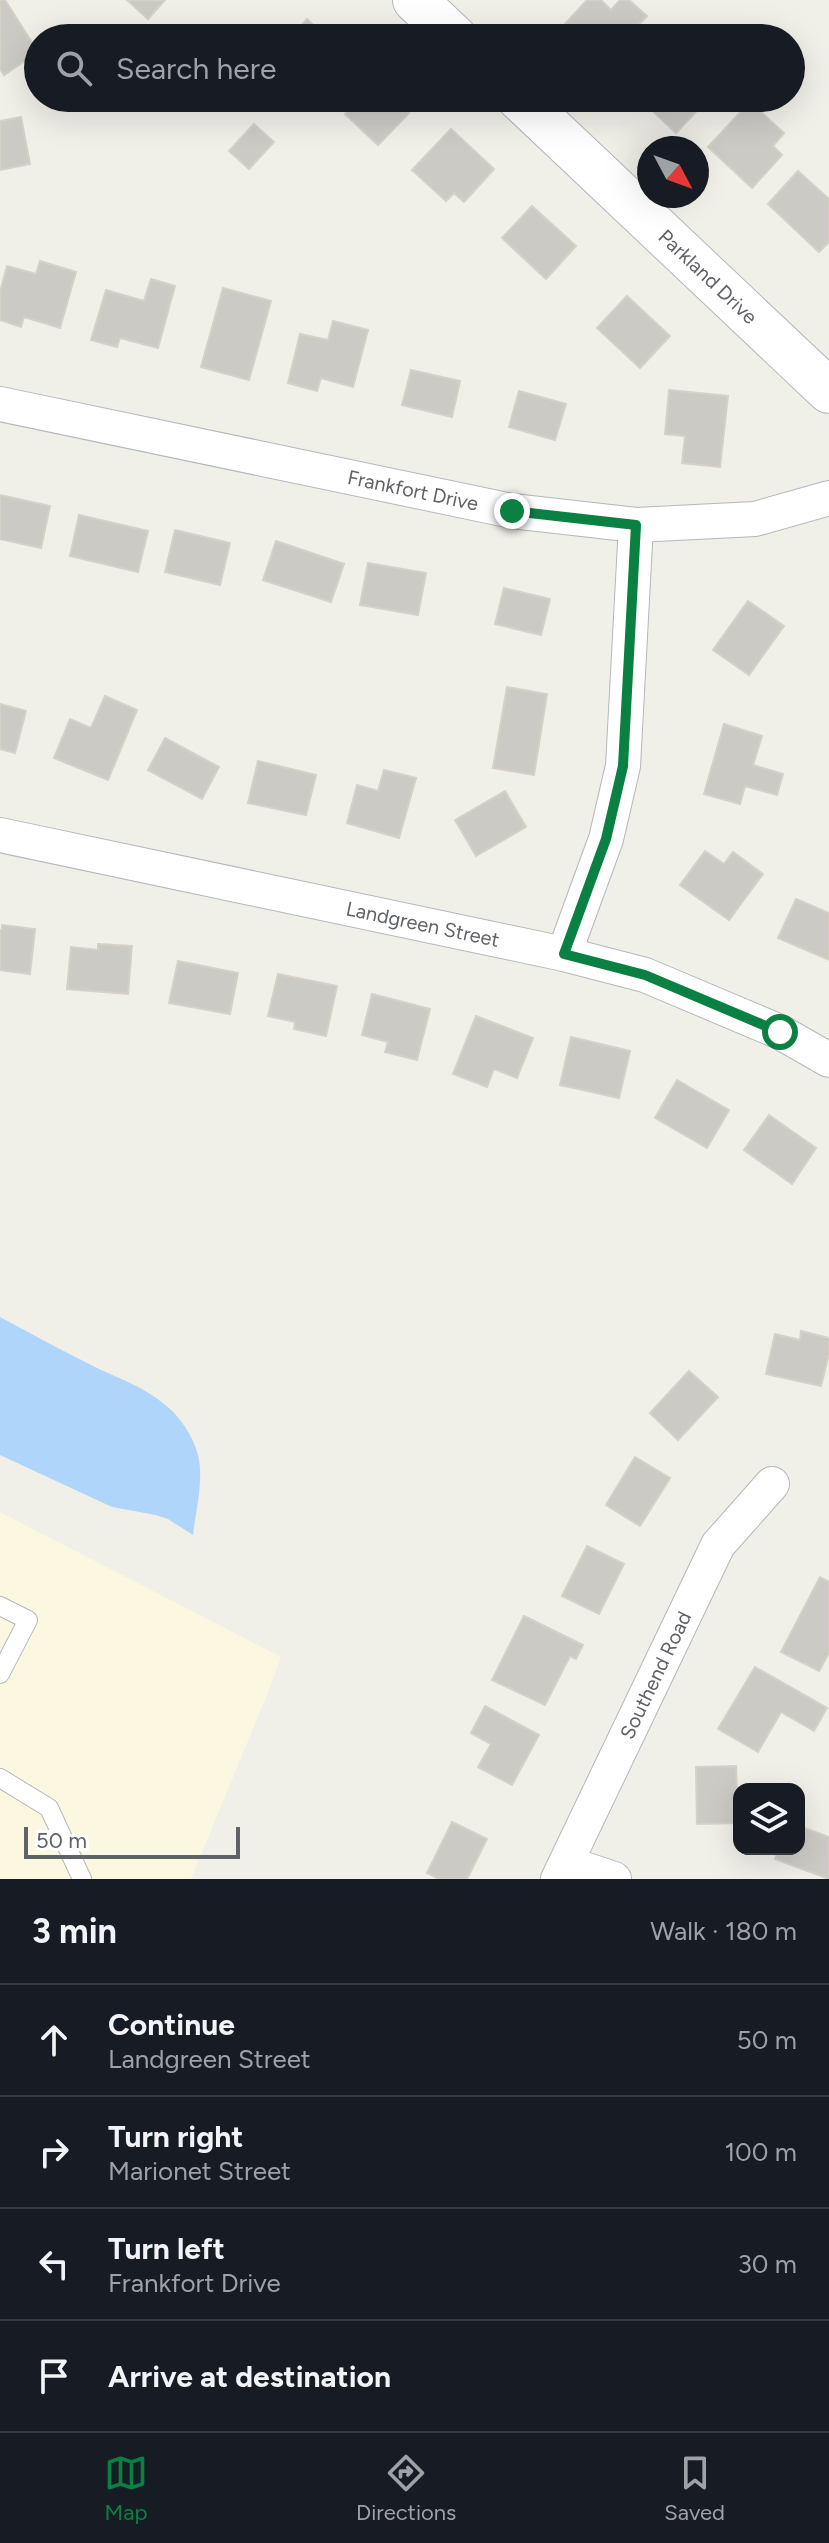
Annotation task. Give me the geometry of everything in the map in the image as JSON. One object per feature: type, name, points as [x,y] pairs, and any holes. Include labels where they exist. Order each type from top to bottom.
[{"type":"street","points":[[415,0],[440,24]]},
{"type":"street","name":"Parkland Drive","points":[[534,112],[829,391]]},
{"type":"street","name":"Frankfort Drive","points":[[0,404],[512,511],[636,525],[755,519],[829,498]]},
{"type":"street","points":[[564,954],[606,839],[623,766],[636,525]]},
{"type":"street","name":"Landgreen Street","points":[[0,835],[564,954],[645,975],[780,1032],[829,1060]]},
{"type":"street","name":"Southend Road","points":[[562,1871],[718,1545],[772,1484]]},
{"type":"street","points":[[562,1871],[614,1879]]},
{"type":"lane","points":[[0,1606],[28,1620],[0,1674]]},
{"type":"lane","points":[[0,1778],[49,1808],[82,1879]]},
{"type":"shaded area","points":[[0,1512],[281,1657],[191,1879],[0,1879]]},
{"type":"water","points":[[0,1317],[141,1389],[175,1414],[193,1441],[200,1465],[193,1535],[168,1519],[112,1507],[0,1455]]},
{"type":"building","points":[[0,0],[5,0],[24,30],[24,61],[4,75],[0,69]]},
{"type":"building","points":[[127,0],[165,0],[148,19]]},
{"type":"building","points":[[587,0],[601,0],[611,10],[620,0],[629,0],[647,16],[639,24],[565,24]]},
{"type":"building","points":[[347,112],[409,113],[378,145],[345,114]]},
{"type":"building","points":[[654,112],[696,112],[676,133]]},
{"type":"building","points":[[741,112],[761,112],[784,133],[773,146],[782,155],[752,188],[709,148]]},
{"type":"building","points":[[21,117],[30,164],[0,170],[0,121]]},
{"type":"building","points":[[254,124],[274,142],[249,169],[229,151]]},
{"type":"building","points":[[451,129],[494,169],[464,202],[454,193],[446,201],[412,170]]},
{"type":"building","points":[[798,171],[829,199],[829,242],[819,252],[768,204]]},
{"type":"building","points":[[532,206],[576,246],[546,279],[502,238]]},
{"type":"building","points":[[40,261],[76,272],[60,328],[24,317],[21,327],[0,320],[0,292],[7,266],[36,274]]},
{"type":"building","points":[[151,279],[175,286],[158,348],[120,338],[117,347],[91,340],[106,290],[144,301]]},
{"type":"building","points":[[223,288],[271,301],[249,380],[201,367]]},
{"type":"building","points":[[627,296],[670,336],[640,368],[597,328]]},
{"type":"building","points":[[333,321],[368,330],[353,387],[321,378],[317,391],[288,383],[300,334],[328,340]]},
{"type":"building","points":[[411,370],[460,381],[452,417],[402,405]]},
{"type":"building","points":[[669,390],[728,396],[720,467],[682,463],[685,436],[665,434]]},
{"type":"building","points":[[519,391],[566,404],[555,440],[509,427]]},
{"type":"building","points":[[0,495],[50,506],[41,548],[0,539]]},
{"type":"building","points":[[79,515],[148,531],[138,572],[70,556]]},
{"type":"building","points":[[175,530],[230,543],[220,585],[165,572]]},
{"type":"building","points":[[276,541],[344,564],[331,602],[263,580]]},
{"type":"building","points":[[368,563],[426,573],[418,615],[360,605]]},
{"type":"building","points":[[504,588],[550,599],[541,635],[495,624]]},
{"type":"building","points":[[748,601],[784,626],[749,675],[713,650]]},
{"type":"building","points":[[507,687],[547,694],[534,775],[493,768]]},
{"type":"building","points":[[105,696],[137,710],[108,780],[54,758],[70,719],[91,728]]},
{"type":"building","points":[[0,704],[26,711],[15,753],[0,749]]},
{"type":"building","points":[[724,724],[762,736],[753,765],[783,774],[777,795],[745,786],[740,804],[704,794]]},
{"type":"building","points":[[165,738],[219,767],[202,799],[148,770]]},
{"type":"building","points":[[258,761],[316,775],[306,815],[248,803]]},
{"type":"building","points":[[384,770],[416,778],[399,838],[347,823],[357,785],[378,791]]},
{"type":"building","points":[[505,791],[526,827],[476,856],[455,820]]},
{"type":"building","points":[[705,851],[724,864],[733,852],[763,874],[729,920],[680,885]]},
{"type":"building","points":[[796,899],[829,913],[829,960],[778,938]]},
{"type":"building","points":[[2,925],[35,929],[30,974],[0,970]]},
{"type":"building","points":[[98,944],[132,946],[128,994],[67,989],[71,947],[98,950]]},
{"type":"building","points":[[178,961],[238,973],[230,1014],[169,1003]]},
{"type":"building","points":[[278,974],[337,986],[326,1036],[294,1029],[295,1022],[268,1016]]},
{"type":"building","points":[[372,994],[430,1009],[417,1060],[385,1052],[388,1042],[362,1035]]},
{"type":"building","points":[[476,1016],[533,1038],[517,1078],[494,1069],[487,1087],[453,1074]]},
{"type":"building","points":[[571,1037],[630,1051],[619,1098],[560,1085]]},
{"type":"building","points":[[677,1080],[729,1110],[707,1148],[655,1118]]},
{"type":"building","points":[[769,1115],[816,1148],[792,1184],[744,1150]]},
{"type":"building","points":[[801,1331],[829,1338],[829,1354],[821,1386],[766,1374],[775,1334],[800,1340]]},
{"type":"building","points":[[689,1371],[718,1397],[678,1440],[650,1413]]},
{"type":"building","points":[[635,1457],[670,1478],[640,1526],[606,1505]]},
{"type":"building","points":[[587,1546],[624,1564],[599,1614],[562,1596]]},
{"type":"building","points":[[820,1577],[829,1582],[829,1653],[819,1671],[781,1652]]},
{"type":"building","points":[[524,1616],[583,1645],[576,1659],[570,1656],[545,1705],[492,1680]]},
{"type":"building","points":[[755,1667],[827,1708],[814,1731],[781,1712],[758,1752],[718,1729]]},
{"type":"building","points":[[485,1706],[539,1735],[512,1785],[478,1767],[491,1744],[471,1733]]},
{"type":"building","points":[[736,1766],[733,1823],[697,1824],[696,1767]]},
{"type":"building","points":[[452,1822],[487,1839],[467,1879],[439,1879],[427,1873]]},
{"type":"building","points":[[805,1828],[829,1837],[829,1879],[775,1859],[777,1855],[805,1855]]},
{"type":"route","points":[[512,511],[636,525],[623,766],[606,839],[564,954],[645,975],[780,1032]]}]
